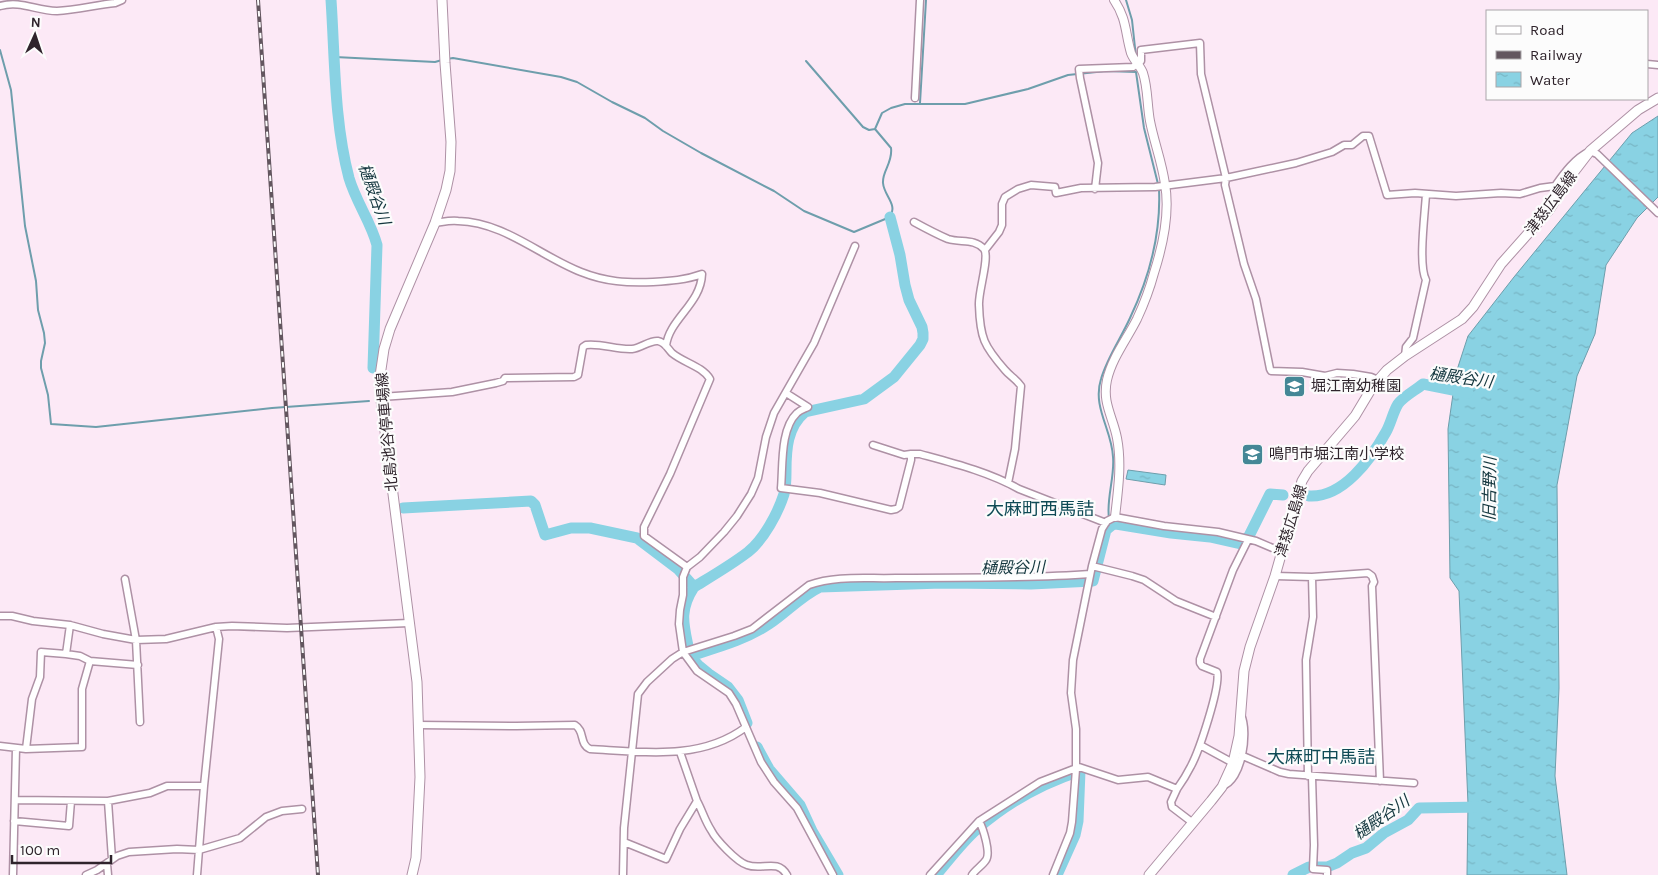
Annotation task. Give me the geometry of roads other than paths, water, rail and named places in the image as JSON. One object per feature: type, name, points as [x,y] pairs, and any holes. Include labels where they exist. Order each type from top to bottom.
[{"type":"main road","name":"北島池谷停車場線","points":[[412,875],[416,858],[420,777],[417,682],[381,397],[380,376],[384,349],[390,329],[435,223],[450,171],[451,142],[444,63],[442,0]]},
{"type":"main road","name":"津慈広島線","points":[[1149,875],[1222,786],[1233,763],[1237,751],[1244,671],[1250,647],[1282,552],[1302,481],[1308,470],[1355,416],[1378,380],[1387,370],[1462,319],[1474,307],[1501,264],[1549,210],[1570,177],[1638,110],[1658,98]]},
{"type":"street","points":[[0,6],[15,2],[39,9],[58,11],[122,0]]},
{"type":"street","points":[[915,98],[920,0]]},
{"type":"street","points":[[1053,875],[1070,833],[1076,772],[1076,729],[1071,692],[1071,676],[1089,578],[1102,528],[1110,520],[1119,481],[1117,436],[1108,412],[1105,396],[1107,380],[1112,366],[1138,317],[1154,274],[1167,209],[1160,187],[1146,86],[1131,52],[1126,25],[1120,9],[1114,0]]},
{"type":"street","points":[[1137,64],[1141,50],[1200,43],[1201,74],[1226,178],[1225,185],[1242,255],[1256,299],[1271,371],[1302,372],[1325,376],[1337,373],[1353,374],[1378,380]]},
{"type":"street","points":[[1095,188],[1098,163],[1079,69],[1137,64]]},
{"type":"street","points":[[985,250],[1002,225],[1002,204],[1005,197],[1018,189],[1031,185],[1055,187],[1056,193],[1081,188],[1160,187],[1226,178],[1296,163],[1332,152],[1344,145],[1352,145],[1363,136],[1369,136],[1387,196],[1415,193],[1456,196],[1501,193],[1520,194],[1540,188],[1550,188],[1555,186],[1562,175],[1583,155],[1594,153],[1657,212]]},
{"type":"street","points":[[1405,356],[1406,347],[1413,338],[1426,280],[1423,275],[1423,257],[1426,194]]},
{"type":"street","points":[[435,223],[471,222],[506,233],[582,272],[609,280],[630,283],[676,280],[702,274],[699,289],[692,304],[667,336],[666,346]]},
{"type":"street","points":[[914,222],[951,240],[976,243],[985,250],[986,264],[980,288],[979,304],[983,341],[1007,373],[1016,379],[1021,386],[1015,449],[1008,483]]},
{"type":"street","points":[[834,875],[797,808],[774,782],[761,762],[736,704],[729,693],[697,670],[688,651],[680,624],[680,610],[684,595],[685,572],[724,532],[752,494],[758,478],[766,436],[774,413],[814,343],[855,246]]},
{"type":"street","points":[[381,397],[452,392],[496,384],[505,378],[574,377],[578,375],[583,347],[586,345],[631,349],[659,341],[672,352],[706,373],[710,379],[643,533],[644,536],[685,572]]},
{"type":"street","points":[[786,392],[808,407],[798,413],[793,419],[785,436],[781,488],[820,493],[891,510],[896,509],[899,506],[912,454]]},
{"type":"street","points":[[873,445],[904,455],[920,454],[962,466],[1008,483],[1019,490],[1110,520],[1218,532],[1256,541],[1282,552]]},
{"type":"street","points":[[1193,823],[1172,807],[1171,802],[1191,766],[1200,745],[1215,695],[1217,672],[1202,666],[1200,659],[1246,540]]},
{"type":"street","points":[[1092,566],[1144,580],[1176,601],[1216,617]]},
{"type":"street","points":[[1274,576],[1312,577],[1368,573],[1372,576],[1374,584],[1372,586],[1380,781]]},
{"type":"street","points":[[1312,577],[1313,617],[1306,660],[1314,845],[1313,867],[1327,870],[1327,875]]},
{"type":"street","points":[[622,875],[624,828],[638,694],[647,682],[672,659],[688,651],[752,629],[810,585],[818,582],[860,579],[1089,578]]},
{"type":"street","points":[[125,579],[136,640],[140,722]]},
{"type":"street","points":[[0,616],[12,616],[32,621],[70,625],[136,640],[166,640],[216,627],[232,626],[287,628],[409,623]]},
{"type":"street","points":[[66,654],[70,625]]},
{"type":"street","points":[[197,875],[219,639],[216,627]]},
{"type":"street","points":[[26,749],[32,699],[40,677],[41,652],[80,656],[90,661],[138,665]]},
{"type":"street","points":[[0,746],[26,749],[82,747],[82,689],[90,661]]},
{"type":"street","points":[[1222,786],[1230,782],[1244,757],[1245,723],[1241,714]]},
{"type":"street","points":[[418,725],[575,725],[581,732],[583,743],[590,749],[632,752],[680,752],[715,744],[746,727]]},
{"type":"street","points":[[1200,745],[1233,763]]},
{"type":"street","points":[[13,875],[16,748]]},
{"type":"street","points":[[680,752],[697,801],[711,831],[730,852],[748,866],[776,866],[782,868],[786,875]]},
{"type":"street","points":[[1244,757],[1280,772],[1414,784]]},
{"type":"street","points":[[930,875],[980,824],[1040,782],[1076,772],[1079,767],[1118,780],[1148,777],[1177,789]]},
{"type":"street","points":[[15,800],[108,801],[150,793],[168,786],[204,786]]},
{"type":"street","points":[[14,821],[69,826],[71,801]]},
{"type":"street","points":[[108,801],[110,862],[108,875]]},
{"type":"street","points":[[624,842],[666,859],[680,829],[697,801]]},
{"type":"street","points":[[86,875],[123,854],[144,850],[199,850],[240,838],[266,817],[282,811],[302,809]]},
{"type":"street","points":[[972,875],[987,859],[988,854],[980,824]]},
{"type":"water","name":"旧吉野川","points":[[1658,116],[1658,197],[1637,218],[1606,265],[1595,334],[1577,376],[1557,485],[1559,688],[1555,776],[1567,875],[1467,875],[1468,804],[1459,591],[1450,578],[1448,429],[1456,373],[1468,336],[1514,277],[1632,133]]},
{"type":"water","points":[[1128,470],[1166,475],[1165,485],[1126,479]]},
{"type":"waterway","name":"樋殿谷川","points":[[331,0],[336,90],[344,156],[352,187],[377,245],[373,368]]},
{"type":"waterway","points":[[920,103],[926,0]]},
{"type":"waterway","points":[[1126,0],[1132,20],[1136,57]]},
{"type":"waterway","points":[[0,50],[11,90],[25,226],[36,281],[38,310],[44,333],[45,343],[41,368],[48,395],[51,424],[96,427],[272,408],[369,401]]},
{"type":"waterway","points":[[335,57],[435,62],[442,60]]},
{"type":"waterway","name":"樋殿谷川","points":[[447,59],[453,58],[561,77],[577,82],[645,118],[701,153],[774,191],[804,211],[854,232],[890,217],[892,212],[892,204],[883,183],[891,148],[875,129],[882,113],[905,104],[965,104],[1028,89],[1068,75],[1106,71],[1136,72],[1144,128],[1158,184]]},
{"type":"waterway","points":[[806,61],[863,127],[869,130],[875,129]]},
{"type":"waterway","points":[[1109,518],[1113,457],[1101,409],[1099,389],[1107,363],[1137,303],[1148,271],[1156,239],[1159,189]]},
{"type":"waterway","name":"樋殿谷川","points":[[403,508],[531,501],[535,505],[545,535],[571,528],[590,528],[637,538],[678,569],[694,587],[748,552],[760,540],[770,525],[784,494],[786,455],[789,439],[794,425],[799,418],[805,412],[864,399],[894,377],[920,345],[923,339],[922,327],[909,300],[890,217]]},
{"type":"waterway","name":"樋殿谷川","points":[[1309,496],[1333,491],[1355,475],[1380,443],[1398,404],[1423,384],[1468,393]]},
{"type":"waterway","name":"樋殿谷川","points":[[694,587],[684,613],[690,656],[731,643],[760,630],[820,587],[942,583],[1031,584],[1093,581],[1106,530],[1116,524],[1210,537],[1241,544],[1249,536],[1270,494],[1283,495]]},
{"type":"waterway","name":"樋殿谷川","points":[[690,656],[709,674],[728,687],[738,700],[747,723]]},
{"type":"waterway","name":"樋殿谷川","points":[[757,747],[769,769],[800,805],[812,831],[838,875]]},
{"type":"waterway","name":"樋殿谷川","points":[[936,875],[971,834],[1013,802],[1053,781],[1080,771],[1078,821],[1075,835],[1057,875]]},
{"type":"waterway","name":"樋殿谷川","points":[[1293,875],[1309,867],[1327,867],[1352,853],[1366,848],[1384,833],[1408,820],[1419,808],[1483,807]]},
{"type":"railway","points":[[258,0],[318,875]]},
{"type":"place","name":"堀江南幼稚園","points":[[1295,386]]},
{"type":"place","name":"鳴門市堀江南小学校","points":[[1253,454]]},
{"type":"district","name":"大麻町西馬詰","points":[[1040,509]]},
{"type":"district","name":"大麻町中馬詰","points":[[1321,757]]}]
